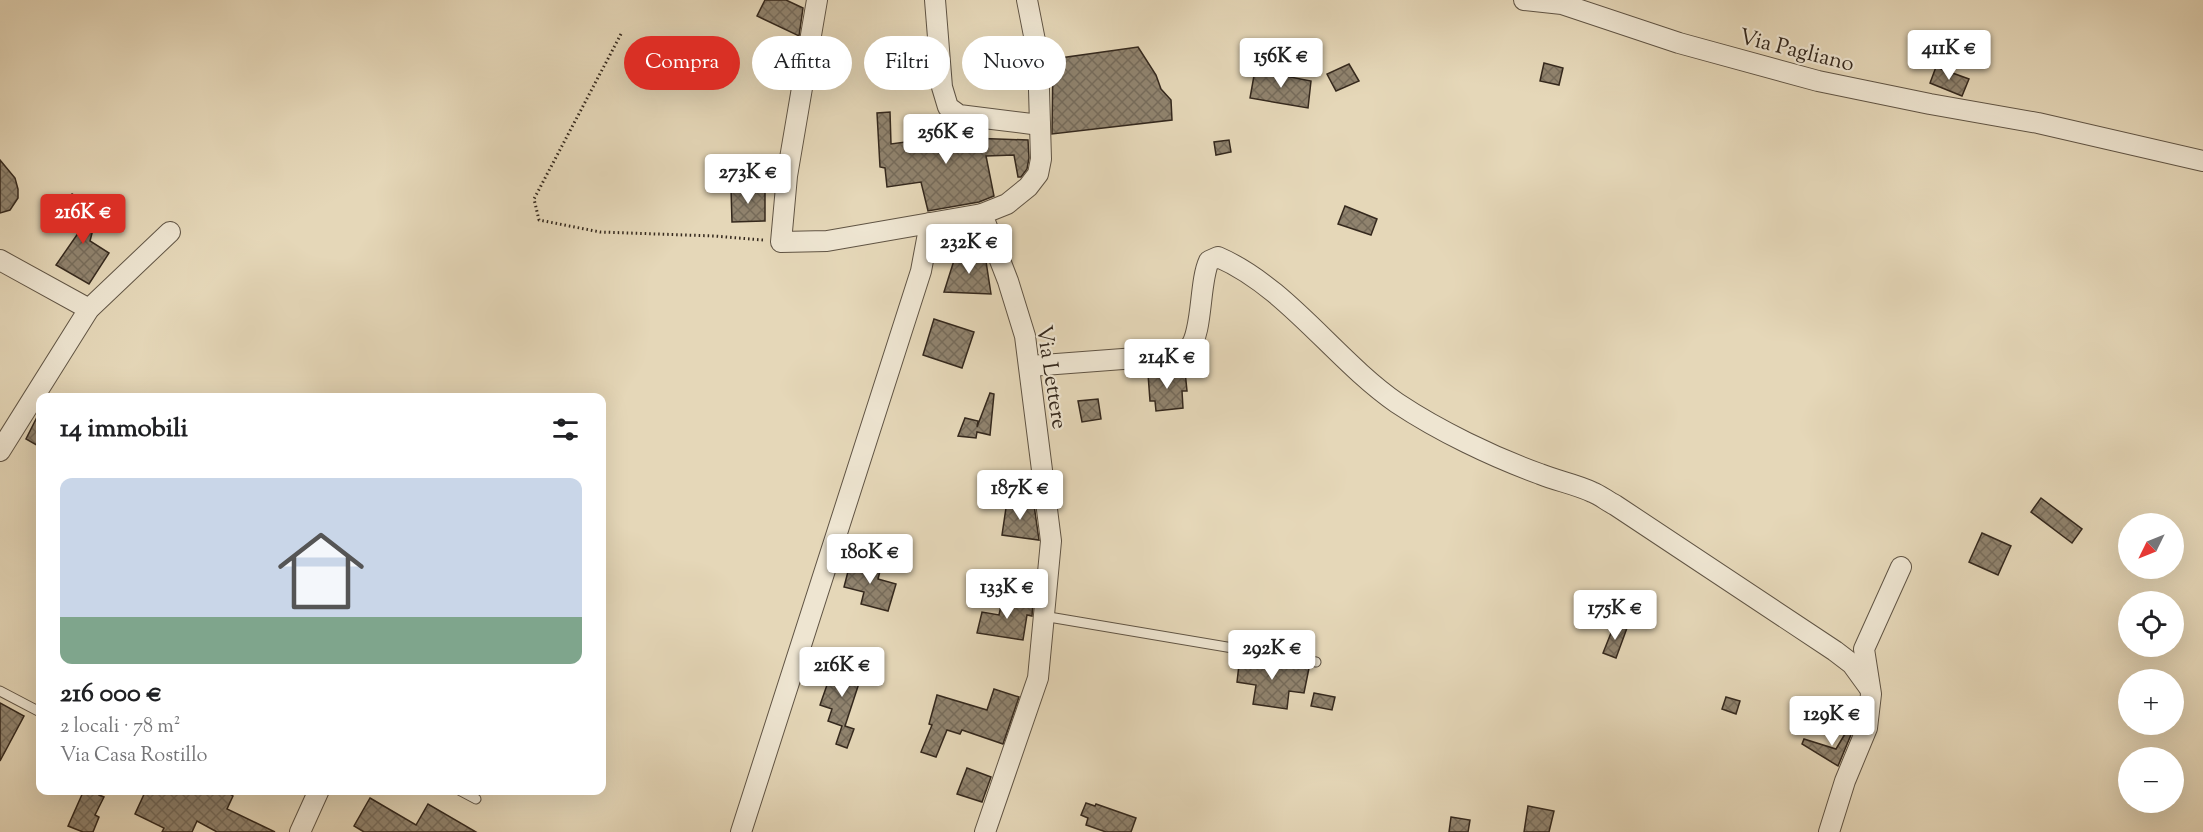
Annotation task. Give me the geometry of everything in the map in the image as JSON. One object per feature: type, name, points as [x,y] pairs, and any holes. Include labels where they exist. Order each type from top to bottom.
[{"type":"street","points":[[816,0],[787,176],[781,242],[827,241],[982,214],[1007,204],[1028,187],[1038,174],[1041,159],[1038,56],[1027,0]]},
{"type":"street","points":[[935,0],[942,87],[948,107],[959,115],[1040,125]]},
{"type":"street","name":"Via Pagliano","points":[[1524,0],[1562,4],[1679,43],[1818,81],[2038,123],[2203,160]]},
{"type":"street","name":"Via Lettere","points":[[982,214],[1025,336],[1051,541],[1038,678],[984,832]]},
{"type":"street","points":[[741,832],[921,271],[930,224]]},
{"type":"street","points":[[37,393],[90,309],[170,232]]},
{"type":"street","points":[[1030,366],[1176,355],[1189,348],[1196,335],[1204,271],[1209,261],[1218,257],[1237,265],[1260,281],[1365,377],[1397,402],[1422,418],[1497,456],[1539,474],[1591,491],[1615,505],[1835,651],[1852,664],[1868,686]]},
{"type":"street","points":[[0,260],[90,309]]},
{"type":"street","points":[[0,451],[36,394]]},
{"type":"street","points":[[1829,832],[1845,781],[1868,728],[1870,694],[1864,649],[1901,567]]},
{"type":"street","points":[[300,832],[317,795]]},
{"type":"lane","points":[[1043,616],[1316,662]]},
{"type":"lane","points":[[0,691],[36,710]]},
{"type":"lane","points":[[469,795],[477,799]]},
{"type":"path","points":[[621,34],[534,199],[539,220],[600,232],[714,236],[781,242]]},
{"type":"building","points":[[765,0],[786,0],[803,8],[799,36],[757,16]]},
{"type":"building","points":[[1138,47],[1156,75],[1161,89],[1171,100],[1172,120],[1052,134],[1053,90],[1066,90],[1066,57]]},
{"type":"building","points":[[1544,63],[1563,68],[1559,85],[1540,81]]},
{"type":"building","points":[[1349,64],[1359,81],[1336,91],[1327,74]]},
{"type":"building","points":[[1936,67],[1969,79],[1962,96],[1930,83]]},
{"type":"building","points":[[1255,70],[1311,81],[1308,108],[1250,98]]},
{"type":"building","points":[[890,112],[891,144],[943,137],[1028,140],[1027,169],[1021,177],[1018,177],[1014,155],[986,156],[994,196],[979,202],[928,211],[921,182],[887,187],[885,168],[880,167],[877,113]]},
{"type":"building","points":[[1229,140],[1231,152],[1216,155],[1214,142]]},
{"type":"building","points":[[0,160],[15,178],[18,198],[10,210],[0,213]]},
{"type":"building","points":[[731,188],[765,188],[765,221],[732,222]]},
{"type":"building","points":[[72,194],[95,208],[99,206],[90,241],[109,253],[89,284],[56,265],[88,219],[65,205]]},
{"type":"building","points":[[1345,206],[1377,219],[1371,235],[1338,224]]},
{"type":"building","points":[[956,254],[985,255],[991,294],[944,292]]},
{"type":"building","points":[[934,319],[974,332],[962,368],[923,355]]},
{"type":"building","points":[[1185,371],[1187,391],[1182,391],[1183,408],[1156,411],[1155,401],[1150,401],[1148,374]]},
{"type":"building","points":[[990,393],[994,394],[990,435],[977,432],[976,438],[958,436],[965,418],[978,421],[977,427]]},
{"type":"building","points":[[1098,399],[1101,419],[1082,422],[1078,401]]},
{"type":"building","points":[[36,419],[36,445],[26,439]]},
{"type":"building","points":[[2041,498],[2082,529],[2072,543],[2031,512]]},
{"type":"building","points":[[1007,501],[1034,505],[1039,540],[1002,535]]},
{"type":"building","points":[[1982,533],[2011,546],[1998,575],[1969,562]]},
{"type":"building","points":[[851,560],[881,567],[878,579],[896,584],[888,611],[861,604],[864,592],[844,587]]},
{"type":"building","points":[[1015,597],[1033,602],[1032,616],[1027,615],[1023,640],[977,633],[982,612],[999,615],[1002,601],[1014,604]]},
{"type":"building","points":[[1615,623],[1627,628],[1616,658],[1603,653]]},
{"type":"building","points":[[1240,656],[1309,668],[1304,693],[1289,691],[1287,709],[1253,704],[1256,685],[1237,682]]},
{"type":"building","points":[[835,662],[863,671],[845,726],[854,729],[847,748],[836,744],[842,726],[828,721],[832,709],[820,705]]},
{"type":"building","points":[[994,689],[1019,697],[1003,744],[962,730],[960,734],[947,730],[936,757],[921,752],[932,725],[929,724],[937,695],[987,710]]},
{"type":"building","points":[[1314,693],[1335,697],[1332,710],[1311,706]]},
{"type":"building","points":[[1726,697],[1740,701],[1736,714],[1722,709]]},
{"type":"building","points":[[0,703],[24,716],[0,761]]},
{"type":"building","points":[[1855,717],[1855,725],[1838,766],[1802,744],[1804,739],[1836,749]]},
{"type":"building","points":[[967,768],[991,777],[982,802],[957,794]]},
{"type":"building","points":[[82,795],[104,797],[95,815],[99,817],[93,832],[83,832],[68,826]]},
{"type":"building","points":[[144,795],[232,795],[227,809],[275,832],[217,832],[197,821],[192,832],[162,832],[164,828],[135,814]]},
{"type":"building","points":[[370,798],[416,825],[428,804],[476,832],[364,832],[354,826]]},
{"type":"building","points":[[1086,803],[1095,806],[1096,804],[1136,818],[1131,832],[1106,832],[1086,825],[1088,818],[1081,815]]},
{"type":"building","points":[[1528,806],[1554,811],[1549,832],[1524,832]]},
{"type":"building","points":[[1451,817],[1470,820],[1468,832],[1449,832]]}]
